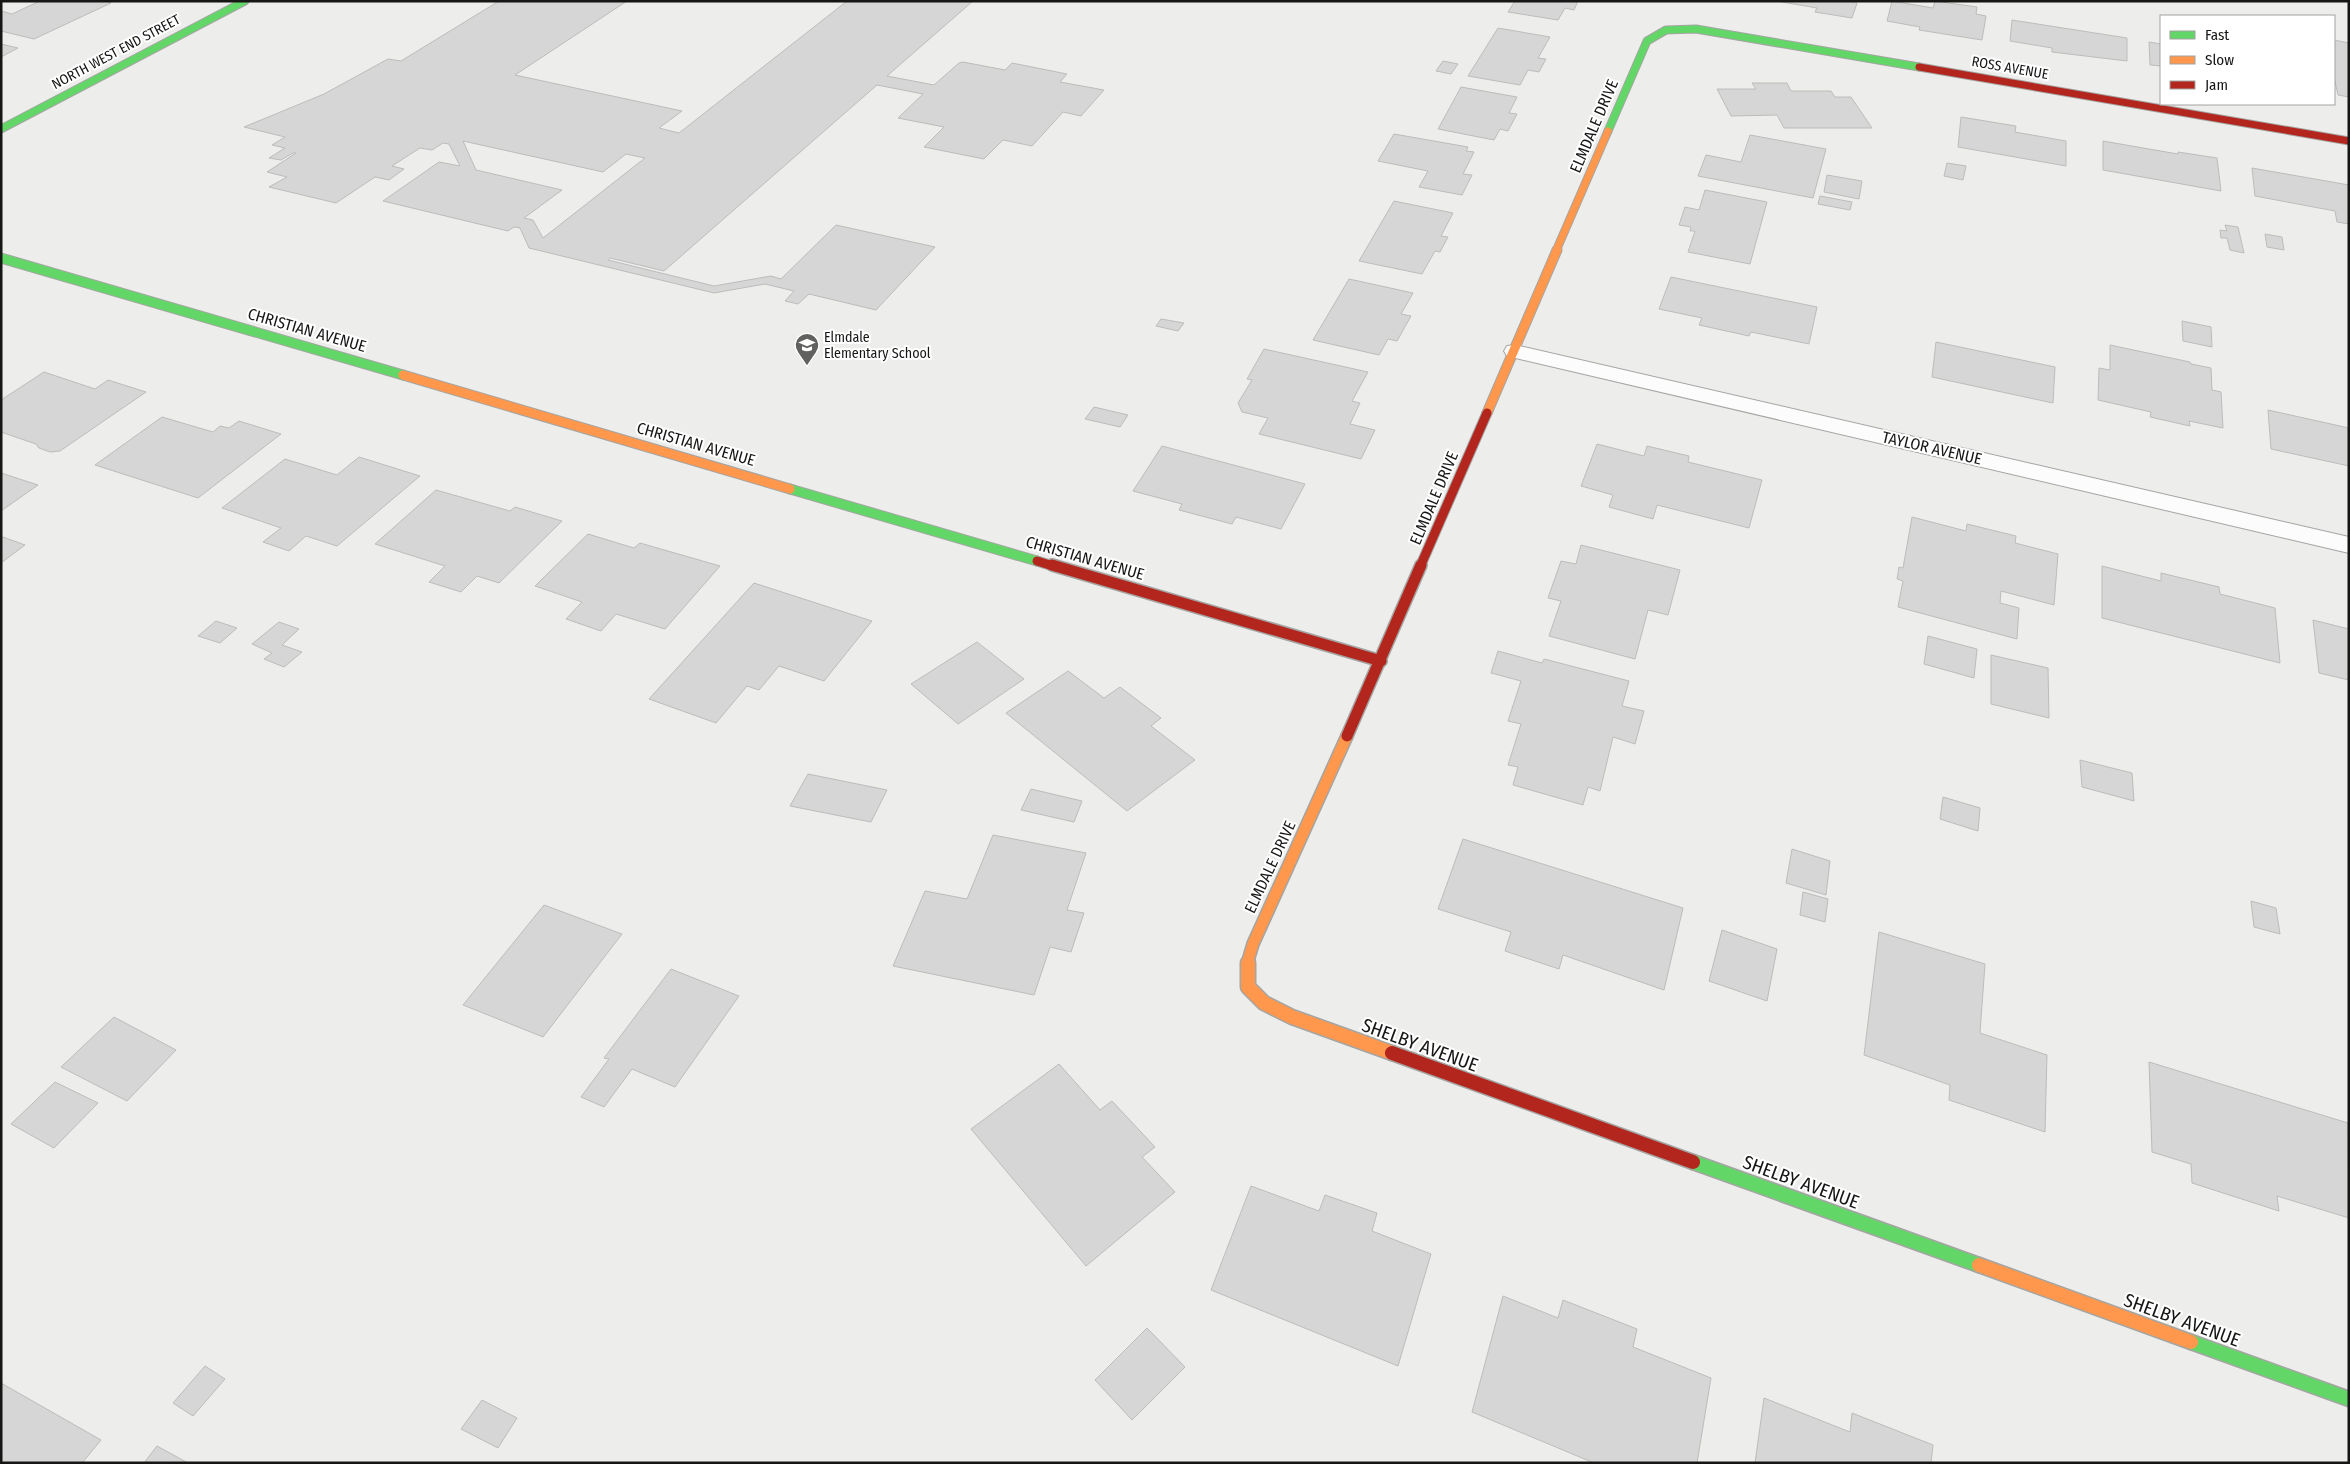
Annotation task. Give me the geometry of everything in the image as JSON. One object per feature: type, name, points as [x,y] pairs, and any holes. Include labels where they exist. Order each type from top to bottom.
[{"type":"street","name":"NORTH WEST END STREET","points":[[1,129],[245,1]]},
{"type":"street","name":"ROSS AVENUE","points":[[1665,29],[1704,30],[2349,141]]},
{"type":"street","name":"ELMDALE DRIVE","points":[[1248,987],[1247,965],[1252,944],[1382,661],[1648,41],[1654,34],[1665,29]]},
{"type":"street","name":"CHRISTIAN AVENUE","points":[[1,258],[1382,661]]},
{"type":"street","name":"TAYLOR AVENUE","points":[[1515,351],[2349,545]]},
{"type":"street","name":"SHELBY AVENUE","points":[[1248,987],[1264,1003],[1292,1017],[2349,1399]]},
{"type":"building","points":[[40,1],[104,1],[111,3],[34,39],[1,31],[1,11],[12,14]]},
{"type":"building","points":[[499,1],[627,1],[515,75],[682,111],[659,128],[679,133],[847,1],[973,1],[887,76],[934,85],[959,63],[963,62],[1005,70],[1012,63],[1067,74],[1060,82],[1104,90],[1081,116],[1063,112],[1032,146],[1003,140],[984,159],[924,147],[944,127],[898,118],[923,94],[877,85],[664,271],[610,258],[608,260],[714,286],[771,276],[781,279],[836,225],[935,247],[876,310],[809,294],[798,304],[785,301],[794,291],[765,284],[714,293],[529,248],[520,228],[514,227],[508,231],[383,201],[439,162],[460,166],[449,144],[443,143],[432,150],[420,148],[392,166],[404,169],[389,180],[375,177],[336,203],[269,187],[287,177],[267,172],[296,153],[281,160],[269,158],[285,148],[272,145],[285,137],[244,127],[324,94],[388,59],[401,61]],"holes":[[[463,141],[603,172],[626,154],[645,158],[543,238],[533,220],[524,218],[562,190],[476,170]]]},
{"type":"building","points":[[1515,1],[1578,1],[1574,10],[1565,8],[1558,20],[1508,12]]},
{"type":"building","points":[[1776,1],[1849,1],[1857,3],[1852,18],[1815,12],[1817,8]]},
{"type":"building","points":[[1892,1],[1933,8],[1935,1],[1977,7],[1976,14],[1986,16],[1982,40],[1919,30],[1920,27],[1887,21]]},
{"type":"building","points":[[2012,20],[2127,38],[2127,61],[2052,52],[2052,48],[2010,41]]},
{"type":"building","points":[[1498,28],[1550,37],[1538,58],[1546,59],[1539,72],[1528,70],[1520,85],[1468,76]]},
{"type":"building","points":[[2335,40],[2349,43],[2349,97],[2338,95],[2335,82]]},
{"type":"building","points":[[2149,42],[2160,44],[2160,66],[2150,65]]},
{"type":"building","points":[[1,44],[18,48],[1,57]]},
{"type":"building","points":[[1443,61],[1458,64],[1451,74],[1436,71]]},
{"type":"building","points":[[1752,83],[1787,83],[1791,91],[1831,91],[1835,97],[1851,97],[1872,128],[1784,128],[1777,115],[1731,116],[1717,89],[1756,89]]},
{"type":"building","points":[[1461,87],[1517,97],[1509,113],[1517,114],[1508,131],[1500,129],[1494,140],[1438,129]]},
{"type":"building","points":[[1961,117],[2016,126],[2015,132],[2066,141],[2066,166],[1958,147]]},
{"type":"building","points":[[1394,134],[1468,147],[1466,151],[1474,152],[1463,174],[1472,175],[1462,195],[1419,187],[1428,171],[1378,161]]},
{"type":"building","points":[[1750,135],[1826,149],[1813,198],[1698,176],[1706,155],[1741,162]]},
{"type":"building","points":[[2103,141],[2178,154],[2178,152],[2217,158],[2221,191],[2103,170]]},
{"type":"building","points":[[1947,163],[1966,166],[1963,180],[1944,176]]},
{"type":"building","points":[[2252,168],[2349,185],[2349,224],[2337,222],[2335,211],[2255,196]]},
{"type":"building","points":[[1827,175],[1862,181],[1859,199],[1824,192]]},
{"type":"building","points":[[1705,190],[1767,202],[1750,264],[1688,252],[1695,231],[1690,231],[1691,227],[1679,225],[1685,207],[1699,210]]},
{"type":"building","points":[[1820,196],[1852,202],[1850,210],[1818,204]]},
{"type":"building","points":[[1394,201],[1453,213],[1441,236],[1448,237],[1440,252],[1435,251],[1422,274],[1359,261]]},
{"type":"building","points":[[2225,225],[2238,227],[2244,253],[2230,250],[2227,238],[2221,238],[2220,230],[2227,231]]},
{"type":"building","points":[[2265,234],[2282,237],[2284,250],[2267,247]]},
{"type":"building","points":[[1671,277],[1817,307],[1809,344],[1751,332],[1749,336],[1699,325],[1702,318],[1659,309]]},
{"type":"building","points":[[1349,279],[1413,293],[1401,314],[1411,316],[1397,341],[1388,339],[1379,355],[1313,340]]},
{"type":"building","points":[[1161,319],[1184,323],[1178,331],[1156,326]]},
{"type":"building","points":[[2182,321],[2211,327],[2212,347],[2183,341]]},
{"type":"building","points":[[1936,342],[2055,367],[2053,403],[1932,377]]},
{"type":"building","points":[[2110,345],[2211,368],[2212,390],[2221,392],[2223,428],[2189,421],[2190,426],[2150,417],[2151,412],[2098,400],[2099,368],[2110,370]]},
{"type":"building","points":[[1264,349],[1368,372],[1352,401],[1360,403],[1350,424],[1375,430],[1361,459],[1259,434],[1268,418],[1242,412],[1238,403],[1252,380],[1247,379]]},
{"type":"building","points":[[44,372],[95,389],[108,380],[146,392],[60,451],[50,452],[39,448],[36,444],[1,432],[1,400]]},
{"type":"building","points":[[1094,407],[1128,415],[1120,427],[1085,419]]},
{"type":"building","points":[[2268,410],[2349,428],[2349,466],[2271,449]]},
{"type":"building","points":[[162,417],[213,432],[220,426],[229,428],[239,421],[281,434],[198,498],[95,465]]},
{"type":"building","points":[[1597,444],[1644,456],[1647,446],[1689,456],[1688,462],[1762,480],[1749,528],[1657,505],[1653,519],[1609,507],[1613,495],[1581,486]]},
{"type":"building","points":[[1162,446],[1305,484],[1281,529],[1236,517],[1232,524],[1179,510],[1182,504],[1133,491]]},
{"type":"building","points":[[359,457],[420,476],[337,546],[306,536],[289,551],[263,542],[281,528],[222,508],[285,459],[337,475]]},
{"type":"building","points":[[1,473],[38,485],[1,511]]},
{"type":"building","points":[[436,490],[510,511],[515,507],[562,521],[499,583],[477,576],[461,592],[429,582],[445,566],[375,544]]},
{"type":"building","points":[[1912,517],[1966,531],[1967,524],[2016,536],[2015,543],[2058,554],[2054,605],[2001,591],[2000,603],[2019,608],[2017,639],[1898,607],[1903,581],[1897,579],[1899,567],[1903,568]]},
{"type":"building","points":[[588,534],[634,548],[640,543],[720,566],[665,629],[616,614],[601,631],[566,619],[582,602],[535,586]]},
{"type":"building","points":[[3,537],[25,545],[1,563],[1,539]]},
{"type":"building","points":[[1581,545],[1680,570],[1668,615],[1648,610],[1635,659],[1549,636],[1561,601],[1548,598],[1561,561],[1576,564]]},
{"type":"building","points":[[2102,566],[2161,581],[2161,573],[2219,587],[2220,594],[2275,608],[2280,663],[2102,618]]},
{"type":"building","points":[[754,583],[872,621],[824,681],[779,666],[759,690],[747,686],[716,723],[649,699]]},
{"type":"building","points":[[2313,620],[2349,629],[2349,680],[2319,673]]},
{"type":"building","points":[[216,621],[237,628],[220,643],[198,636]]},
{"type":"building","points":[[279,622],[299,629],[282,645],[302,652],[284,667],[264,659],[272,653],[252,644]]},
{"type":"building","points":[[1928,636],[1977,649],[1974,678],[1924,664]]},
{"type":"building","points":[[977,642],[1024,679],[958,724],[911,684]]},
{"type":"building","points":[[1498,651],[1542,663],[1544,659],[1629,681],[1622,706],[1644,711],[1635,744],[1613,737],[1600,791],[1588,787],[1583,805],[1513,785],[1518,767],[1508,765],[1521,724],[1508,721],[1521,681],[1491,673]]},
{"type":"building","points":[[1991,655],[2048,668],[2049,718],[1991,704]]},
{"type":"building","points":[[1068,671],[1104,698],[1120,687],[1161,718],[1151,726],[1195,760],[1127,811],[1006,713]]},
{"type":"building","points":[[2080,760],[2132,773],[2134,801],[2082,787]]},
{"type":"building","points":[[808,774],[887,790],[871,822],[790,806]]},
{"type":"building","points":[[1031,789],[1082,801],[1074,822],[1021,810]]},
{"type":"building","points":[[1943,797],[1980,808],[1978,831],[1940,819]]},
{"type":"building","points":[[993,835],[1086,853],[1067,910],[1084,913],[1071,952],[1050,947],[1034,995],[893,966],[925,891],[967,899]]},
{"type":"building","points":[[1463,839],[1683,908],[1664,990],[1563,955],[1559,969],[1505,951],[1511,932],[1438,909]]},
{"type":"building","points":[[1792,849],[1830,861],[1826,895],[1786,883]]},
{"type":"building","points":[[1803,892],[1828,899],[1825,922],[1800,915]]},
{"type":"building","points":[[2251,901],[2276,908],[2280,934],[2254,927]]},
{"type":"building","points":[[544,905],[622,934],[543,1037],[463,1005]]},
{"type":"building","points":[[1722,930],[1777,949],[1767,1001],[1709,981]]},
{"type":"building","points":[[1879,932],[1985,964],[1980,1033],[2047,1055],[2045,1132],[1949,1100],[1950,1085],[1864,1055]]},
{"type":"building","points":[[671,969],[739,996],[675,1087],[632,1069],[604,1107],[581,1097],[609,1059],[604,1058]]},
{"type":"building","points":[[114,1017],[176,1050],[127,1101],[61,1067]]},
{"type":"building","points":[[2149,1062],[2348,1123],[2349,1218],[2277,1196],[2279,1211],[2192,1183],[2191,1164],[2152,1152]]},
{"type":"building","points":[[1059,1064],[1100,1110],[1112,1101],[1155,1147],[1142,1157],[1175,1192],[1086,1266],[971,1129]]},
{"type":"building","points":[[55,1082],[98,1103],[54,1148],[11,1124]]},
{"type":"building","points":[[1251,1186],[1319,1211],[1325,1195],[1377,1213],[1372,1231],[1431,1254],[1398,1366],[1211,1290]]},
{"type":"building","points":[[1503,1296],[1558,1318],[1563,1300],[1637,1329],[1633,1347],[1711,1378],[1697,1463],[1594,1463],[1472,1412]]},
{"type":"building","points":[[1147,1328],[1185,1367],[1132,1420],[1095,1380]]},
{"type":"building","points":[[205,1366],[225,1379],[193,1416],[173,1403]]},
{"type":"building","points":[[1,1383],[101,1440],[82,1463],[1,1463]]},
{"type":"building","points":[[1764,1398],[1850,1432],[1852,1413],[1933,1445],[1931,1463],[1755,1463]]},
{"type":"building","points":[[482,1400],[517,1418],[498,1448],[461,1429]]},
{"type":"building","points":[[157,1446],[188,1463],[144,1463]]},
{"type":"traffic: fast","points":[[1,129],[245,1]]},
{"type":"traffic: fast","points":[[1608,131],[1647,41],[1666,30],[1696,29],[1919,67]]},
{"type":"traffic: fast","points":[[1,258],[403,375]]},
{"type":"traffic: fast","points":[[790,489],[1037,561]]},
{"type":"traffic: fast","points":[[1693,1162],[1979,1265]]},
{"type":"traffic: fast","points":[[2191,1342],[2349,1399]]},
{"type":"traffic: slow","points":[[1487,413],[1608,131]]},
{"type":"traffic: slow","points":[[403,375],[790,489]]},
{"type":"traffic: slow","points":[[1347,736],[1253,944],[1247,965],[1248,987],[1264,1003],[1292,1017],[1392,1053]]},
{"type":"traffic: slow","points":[[1979,1265],[2191,1342]]},
{"type":"traffic: jam","points":[[1919,67],[2349,141]]},
{"type":"traffic: jam","points":[[1347,736],[1487,413]]},
{"type":"traffic: jam","points":[[1037,561],[1381,661]]},
{"type":"traffic: jam","points":[[1392,1053],[1693,1162]]},
{"type":"place","name":"Elmdale Elementary School","points":[[807,366]]}]
